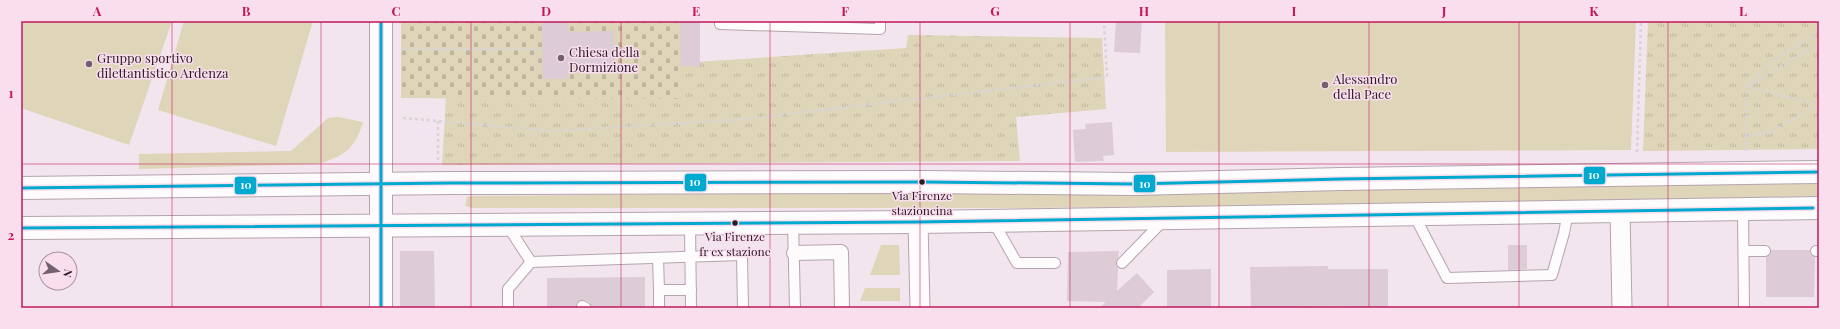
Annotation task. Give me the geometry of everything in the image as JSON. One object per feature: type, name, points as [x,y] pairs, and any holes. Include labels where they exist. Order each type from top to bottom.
[{"type":"main road","points":[[381,21],[381,308]]},
{"type":"main road","points":[[21,188],[381,183],[925,182],[1134,184],[1341,179],[1819,172]]},
{"type":"main road","points":[[21,228],[918,222],[1819,208]]},
{"type":"street","points":[[1620,212],[1622,308]]},
{"type":"street","points":[[918,222],[920,308]]},
{"type":"street","points":[[794,253],[841,252],[842,308]]},
{"type":"lane","points":[[720,21],[720,24],[880,29],[880,21]]},
{"type":"lane","points":[[1743,210],[1744,308]]},
{"type":"lane","points":[[1414,215],[1447,278],[1552,275],[1564,233],[1568,212]]},
{"type":"lane","points":[[1122,263],[1165,219]]},
{"type":"lane","points":[[993,220],[1017,263],[1055,263]]},
{"type":"lane","points":[[793,222],[795,308]]},
{"type":"lane","points":[[690,223],[691,308]]},
{"type":"lane","points":[[507,225],[531,262]]},
{"type":"lane","points":[[1744,251],[1765,251]]},
{"type":"lane","points":[[508,308],[508,289],[531,262],[742,255],[743,308]]},
{"type":"lane","points":[[658,258],[659,308]]},
{"type":"lane","points":[[659,290],[691,290]]},
{"type":"path","points":[[400,118],[553,131],[734,120],[1107,77],[1104,21]]},
{"type":"path","points":[[1637,158],[1641,21]]},
{"type":"path","points":[[1746,151],[1747,87],[1771,61],[1819,33]]},
{"type":"path","points":[[1747,87],[1819,44]]},
{"type":"path","points":[[381,50],[543,49]]},
{"type":"path","points":[[1747,87],[1819,107]]},
{"type":"path","points":[[1746,136],[1770,133],[1810,109],[1819,107]]},
{"type":"path","points":[[438,121],[438,166]]},
{"type":"green space","name":"Gruppo sportivo dilettantistico Ardenza","points":[[21,21],[172,21],[129,145],[21,108]]},
{"type":"green space","points":[[184,21],[313,21],[276,146],[158,110]]},
{"type":"green space","points":[[401,21],[682,21],[681,99],[401,98]]},
{"type":"green space","name":"Alessandro della Pace","points":[[1165,21],[1636,21],[1631,150],[1166,152]]},
{"type":"green space","points":[[1648,21],[1819,21],[1819,149],[1643,151]]},
{"type":"green space","points":[[908,35],[1102,38],[1106,109],[1016,117],[1020,161],[442,165],[446,98],[681,99],[681,63],[906,48]]},
{"type":"green space","points":[[338,117],[363,122],[360,131],[352,145],[342,154],[318,164],[139,169],[139,154],[291,151],[328,118]]},
{"type":"green space","points":[[1819,184],[1819,196],[1365,204],[1019,208],[472,208],[465,206],[467,197],[472,196]]},
{"type":"green space","points":[[881,245],[899,245],[900,275],[870,275]]},
{"type":"green space","points":[[865,288],[900,288],[900,301],[860,301]]},
{"type":"building","points":[[542,21],[567,21],[569,32],[614,31],[615,65],[571,66],[568,79],[543,79]]},
{"type":"building","points":[[680,21],[700,21],[700,66],[681,66]]},
{"type":"building","points":[[1116,21],[1142,21],[1140,53],[1114,52]]},
{"type":"building","points":[[1112,122],[1114,155],[1103,156],[1104,161],[1075,162],[1073,130],[1086,129],[1085,124]]},
{"type":"building","points":[[1508,245],[1527,245],[1527,269],[1508,270]]},
{"type":"building","points":[[1771,250],[1810,250],[1811,255],[1815,257],[1814,297],[1766,297],[1766,257],[1770,255]]},
{"type":"building","points":[[400,251],[434,251],[435,308],[400,308]]},
{"type":"building","points":[[1119,251],[1116,262],[1118,268],[1117,291],[1137,273],[1154,292],[1138,308],[1099,308],[1106,302],[1067,301],[1068,252]]},
{"type":"building","points":[[1328,266],[1328,269],[1388,269],[1388,308],[1345,308],[1345,306],[1251,308],[1250,267]]},
{"type":"building","points":[[1211,269],[1211,308],[1167,308],[1167,270]]},
{"type":"building","points":[[645,277],[645,308],[592,308],[589,302],[582,300],[576,303],[576,308],[547,308],[547,278]]},
{"type":"transit line","name":"10","points":[[381,21],[381,308]]},
{"type":"transit line","name":"10","points":[[21,188],[451,183],[925,182],[1134,184],[1341,179],[1819,172]]},
{"type":"transit line","name":"10","points":[[21,228],[918,222],[1813,208]]},
{"type":"place","name":"Chiesa della Dormizione","points":[[561,58]]},
{"type":"place","name":"Gruppo sportivo dilettantistico Ardenza","points":[[89,64]]},
{"type":"place","name":"Alessandro della Pace","points":[[1325,85]]},
{"type":"place","name":"Via Firenze stazioncina","points":[[922,182]]},
{"type":"place","name":"Via Firenze fr ex stazione","points":[[735,223]]}]
